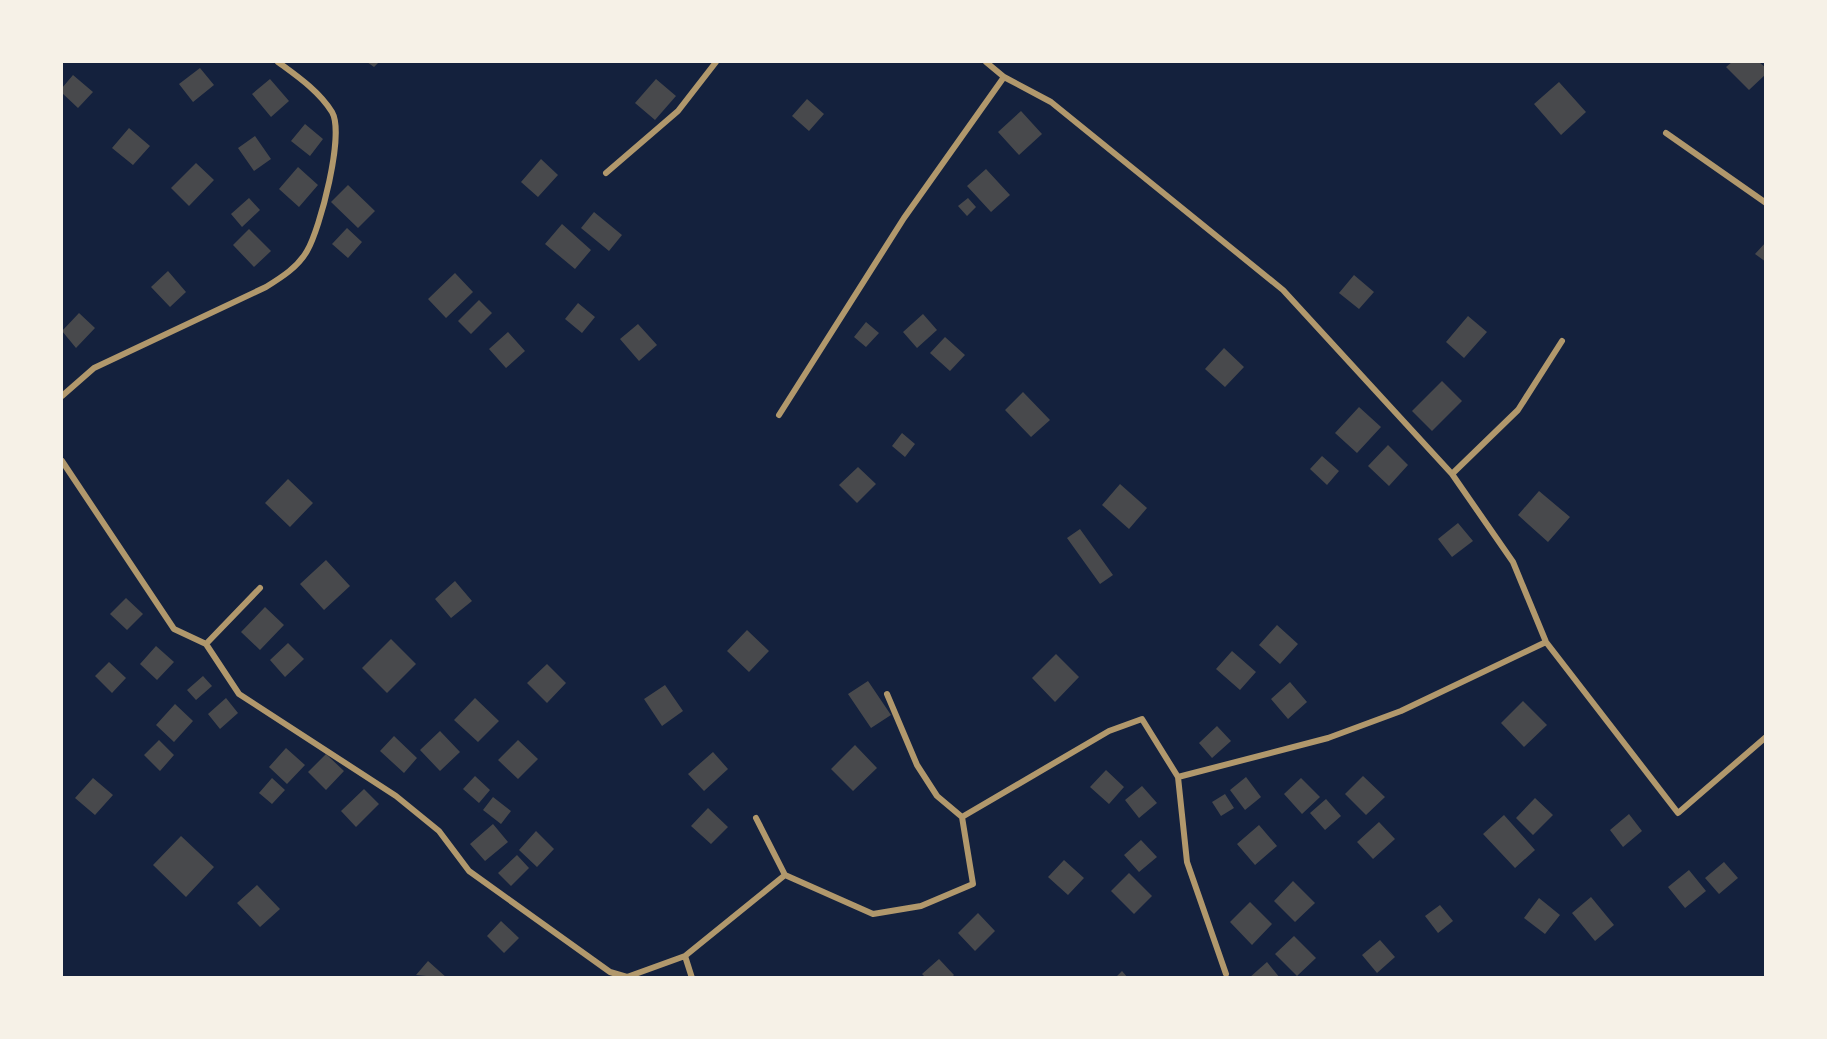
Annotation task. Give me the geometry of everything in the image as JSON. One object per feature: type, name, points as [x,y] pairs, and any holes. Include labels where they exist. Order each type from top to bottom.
[{"type":"street","points":[[62,396],[94,368],[266,287],[290,272],[308,251],[332,173],[337,138],[333,114],[312,88],[278,62]]},
{"type":"street","points":[[606,173],[678,111],[716,62]]},
{"type":"street","points":[[986,62],[1004,77],[1051,102],[1282,290],[1452,474],[1513,562],[1546,642],[1678,813],[1766,737]]},
{"type":"street","points":[[779,415],[904,218],[1004,77]]},
{"type":"street","points":[[1666,133],[1766,203]]},
{"type":"street","points":[[1452,474],[1518,410],[1562,341]]},
{"type":"street","points":[[62,461],[174,629],[206,644],[239,694],[396,796],[439,831],[469,871],[610,972],[627,977],[685,956],[785,875]]},
{"type":"street","points":[[206,644],[260,588]]},
{"type":"street","points":[[1178,777],[1328,738],[1391,715],[1546,642]]},
{"type":"street","points":[[756,818],[785,875],[873,914],[921,906],[973,884],[962,817],[937,796],[918,765],[887,694]]},
{"type":"street","points":[[962,817],[1109,731],[1142,719],[1178,777],[1187,862],[1226,974]]},
{"type":"street","points":[[685,956],[692,978]]},
{"type":"street","points":[[602,978],[610,972]]},
{"type":"building","points":[[367,62],[379,62],[374,67]]},
{"type":"building","points":[[1732,62],[1759,62],[1766,68],[1766,74],[1749,90],[1726,67]]},
{"type":"building","points":[[200,68],[214,85],[193,102],[179,84]]},
{"type":"building","points":[[73,75],[93,92],[78,108],[62,93],[62,88]]},
{"type":"building","points":[[270,79],[289,101],[271,117],[252,94]]},
{"type":"building","points":[[656,79],[676,96],[655,120],[635,103]]},
{"type":"building","points":[[1559,82],[1586,112],[1561,135],[1534,104]]},
{"type":"building","points":[[807,99],[824,114],[809,131],[792,116]]},
{"type":"building","points":[[1021,111],[1042,134],[1019,155],[998,132]]},
{"type":"building","points":[[305,124],[323,139],[310,156],[291,141]]},
{"type":"building","points":[[129,128],[150,146],[133,165],[112,148]]},
{"type":"building","points":[[255,136],[271,159],[254,171],[238,148]]},
{"type":"building","points":[[541,159],[558,175],[538,197],[521,182]]},
{"type":"building","points":[[196,163],[214,180],[189,206],[171,188]]},
{"type":"building","points":[[298,167],[318,185],[299,207],[279,189]]},
{"type":"building","points":[[986,169],[1010,195],[991,212],[967,186]]},
{"type":"building","points":[[348,185],[375,211],[358,228],[331,202]]},
{"type":"building","points":[[249,198],[260,210],[242,227],[231,214]]},
{"type":"building","points":[[968,198],[976,207],[967,216],[958,206]]},
{"type":"building","points":[[594,212],[622,235],[609,251],[581,228]]},
{"type":"building","points":[[562,224],[591,250],[575,269],[545,244]]},
{"type":"building","points":[[347,228],[362,242],[348,258],[332,244]]},
{"type":"building","points":[[249,229],[271,251],[254,267],[233,245]]},
{"type":"building","points":[[1766,242],[1766,262],[1755,254]]},
{"type":"building","points":[[168,271],[186,292],[170,307],[151,287]]},
{"type":"building","points":[[455,273],[473,292],[446,318],[428,299]]},
{"type":"building","points":[[1354,275],[1374,292],[1359,309],[1339,293]]},
{"type":"building","points":[[479,300],[492,313],[471,334],[458,321]]},
{"type":"building","points":[[578,303],[595,317],[582,333],[565,319]]},
{"type":"building","points":[[79,313],[95,328],[76,348],[62,331]]},
{"type":"building","points":[[923,314],[937,330],[917,348],[903,332]]},
{"type":"building","points":[[1468,316],[1487,332],[1464,358],[1446,342]]},
{"type":"building","points":[[866,322],[879,333],[866,347],[854,337]]},
{"type":"building","points":[[638,324],[657,345],[639,361],[620,339]]},
{"type":"building","points":[[508,332],[525,351],[506,368],[489,349]]},
{"type":"building","points":[[945,337],[965,355],[950,371],[930,353]]},
{"type":"building","points":[[1224,348],[1244,367],[1225,387],[1205,369]]},
{"type":"building","points":[[1442,381],[1462,401],[1432,431],[1412,411]]},
{"type":"building","points":[[1023,392],[1050,420],[1031,437],[1005,410]]},
{"type":"building","points":[[1359,407],[1381,427],[1357,453],[1335,433]]},
{"type":"building","points":[[902,433],[915,444],[905,457],[892,446]]},
{"type":"building","points":[[1388,445],[1408,465],[1389,486],[1368,466]]},
{"type":"building","points":[[1322,456],[1339,471],[1327,485],[1310,469]]},
{"type":"building","points":[[858,467],[876,484],[857,503],[839,485]]},
{"type":"building","points":[[288,479],[313,503],[290,527],[265,503]]},
{"type":"building","points":[[1120,484],[1147,508],[1129,529],[1102,505]]},
{"type":"building","points":[[1539,491],[1570,517],[1548,542],[1518,515]]},
{"type":"building","points":[[1458,523],[1473,541],[1452,557],[1438,539]]},
{"type":"building","points":[[1080,529],[1113,575],[1100,584],[1067,538]]},
{"type":"building","points":[[326,560],[350,586],[324,610],[300,584]]},
{"type":"building","points":[[455,581],[472,601],[451,618],[435,599]]},
{"type":"building","points":[[126,598],[143,614],[127,630],[110,614]]},
{"type":"building","points":[[265,607],[284,625],[260,650],[241,632]]},
{"type":"building","points":[[1277,625],[1298,644],[1280,664],[1259,645]]},
{"type":"building","points":[[747,630],[769,651],[749,672],[727,651]]},
{"type":"building","points":[[391,639],[416,664],[387,693],[362,668]]},
{"type":"building","points":[[288,643],[304,659],[285,677],[270,660]]},
{"type":"building","points":[[156,646],[174,662],[157,680],[140,664]]},
{"type":"building","points":[[1232,651],[1256,672],[1240,690],[1216,669]]},
{"type":"building","points":[[1056,654],[1079,677],[1055,702],[1032,678]]},
{"type":"building","points":[[109,662],[126,678],[112,693],[95,676]]},
{"type":"building","points":[[547,664],[566,683],[547,703],[527,683]]},
{"type":"building","points":[[203,676],[212,686],[196,700],[187,690]]},
{"type":"building","points":[[868,681],[891,715],[871,728],[848,694]]},
{"type":"building","points":[[1290,682],[1307,702],[1288,719],[1271,699]]},
{"type":"building","points":[[665,685],[683,711],[662,726],[644,699]]},
{"type":"building","points":[[226,698],[238,713],[220,729],[208,714]]},
{"type":"building","points":[[475,698],[499,721],[478,742],[454,720]]},
{"type":"building","points":[[1523,701],[1547,725],[1524,747],[1501,723]]},
{"type":"building","points":[[175,704],[193,721],[174,742],[156,725]]},
{"type":"building","points":[[1217,726],[1231,741],[1212,758],[1199,743]]},
{"type":"building","points":[[440,731],[460,752],[440,771],[420,750]]},
{"type":"building","points":[[394,736],[417,758],[404,773],[380,751]]},
{"type":"building","points":[[159,740],[174,755],[160,771],[144,755]]},
{"type":"building","points":[[518,740],[538,759],[518,779],[498,760]]},
{"type":"building","points":[[855,745],[877,768],[853,791],[831,769]]},
{"type":"building","points":[[286,748],[305,765],[287,784],[269,767]]},
{"type":"building","points":[[713,752],[728,769],[704,791],[688,774]]},
{"type":"building","points":[[326,754],[344,771],[326,790],[308,772]]},
{"type":"building","points":[[1106,770],[1124,787],[1109,804],[1090,787]]},
{"type":"building","points":[[475,776],[490,790],[479,803],[463,789]]},
{"type":"building","points":[[1363,776],[1385,797],[1366,815],[1345,794]]},
{"type":"building","points":[[1246,777],[1261,797],[1245,810],[1230,790]]},
{"type":"building","points":[[93,778],[113,795],[95,815],[75,798]]},
{"type":"building","points":[[272,778],[285,790],[272,804],[259,793]]},
{"type":"building","points":[[1301,778],[1320,797],[1302,814],[1284,794]]},
{"type":"building","points":[[1142,786],[1157,803],[1139,818],[1125,800]]},
{"type":"building","points":[[364,789],[379,804],[356,827],[341,811]]},
{"type":"building","points":[[1225,794],[1234,808],[1221,816],[1212,802]]},
{"type":"building","points":[[493,797],[511,811],[501,824],[483,810]]},
{"type":"building","points":[[1535,798],[1553,815],[1533,835],[1516,818]]},
{"type":"building","points":[[1326,799],[1341,816],[1325,830],[1310,813]]},
{"type":"building","points":[[708,808],[728,827],[711,844],[691,826]]},
{"type":"building","points":[[1629,814],[1642,831],[1623,847],[1610,830]]},
{"type":"building","points":[[1504,815],[1535,850],[1515,868],[1483,834]]},
{"type":"building","points":[[1379,822],[1395,839],[1373,859],[1357,842]]},
{"type":"building","points":[[493,824],[508,842],[485,861],[470,844]]},
{"type":"building","points":[[1259,825],[1277,846],[1255,865],[1237,844]]},
{"type":"building","points":[[536,831],[554,849],[537,867],[519,850]]},
{"type":"building","points":[[181,836],[214,867],[186,897],[153,865]]},
{"type":"building","points":[[1141,840],[1157,857],[1139,872],[1124,855]]},
{"type":"building","points":[[517,855],[529,868],[511,886],[498,873]]},
{"type":"building","points":[[1064,860],[1084,878],[1068,895],[1048,877]]},
{"type":"building","points":[[1724,862],[1738,878],[1719,894],[1705,878]]},
{"type":"building","points":[[1689,870],[1706,891],[1685,908],[1668,887]]},
{"type":"building","points":[[1129,873],[1152,896],[1134,914],[1111,891]]},
{"type":"building","points":[[1293,881],[1315,903],[1295,922],[1274,901]]},
{"type":"building","points":[[257,885],[280,909],[260,927],[237,903]]},
{"type":"building","points":[[1591,897],[1614,925],[1595,941],[1572,913]]},
{"type":"building","points":[[1539,898],[1560,915],[1545,934],[1524,918]]},
{"type":"building","points":[[1250,902],[1272,924],[1252,945],[1230,922]]},
{"type":"building","points":[[1440,905],[1453,921],[1438,933],[1425,916]]},
{"type":"building","points":[[978,913],[995,931],[975,951],[958,933]]},
{"type":"building","points":[[501,921],[519,938],[504,953],[487,936]]},
{"type":"building","points":[[1294,936],[1316,958],[1297,976],[1275,954]]},
{"type":"building","points":[[1380,940],[1395,957],[1377,973],[1362,955]]},
{"type":"building","points":[[939,959],[954,975],[951,978],[926,978],[922,974]]},
{"type":"building","points":[[428,961],[447,978],[416,975]]},
{"type":"building","points":[[1267,962],[1280,978],[1249,978]]},
{"type":"building","points":[[1122,971],[1128,978],[1115,978]]}]
